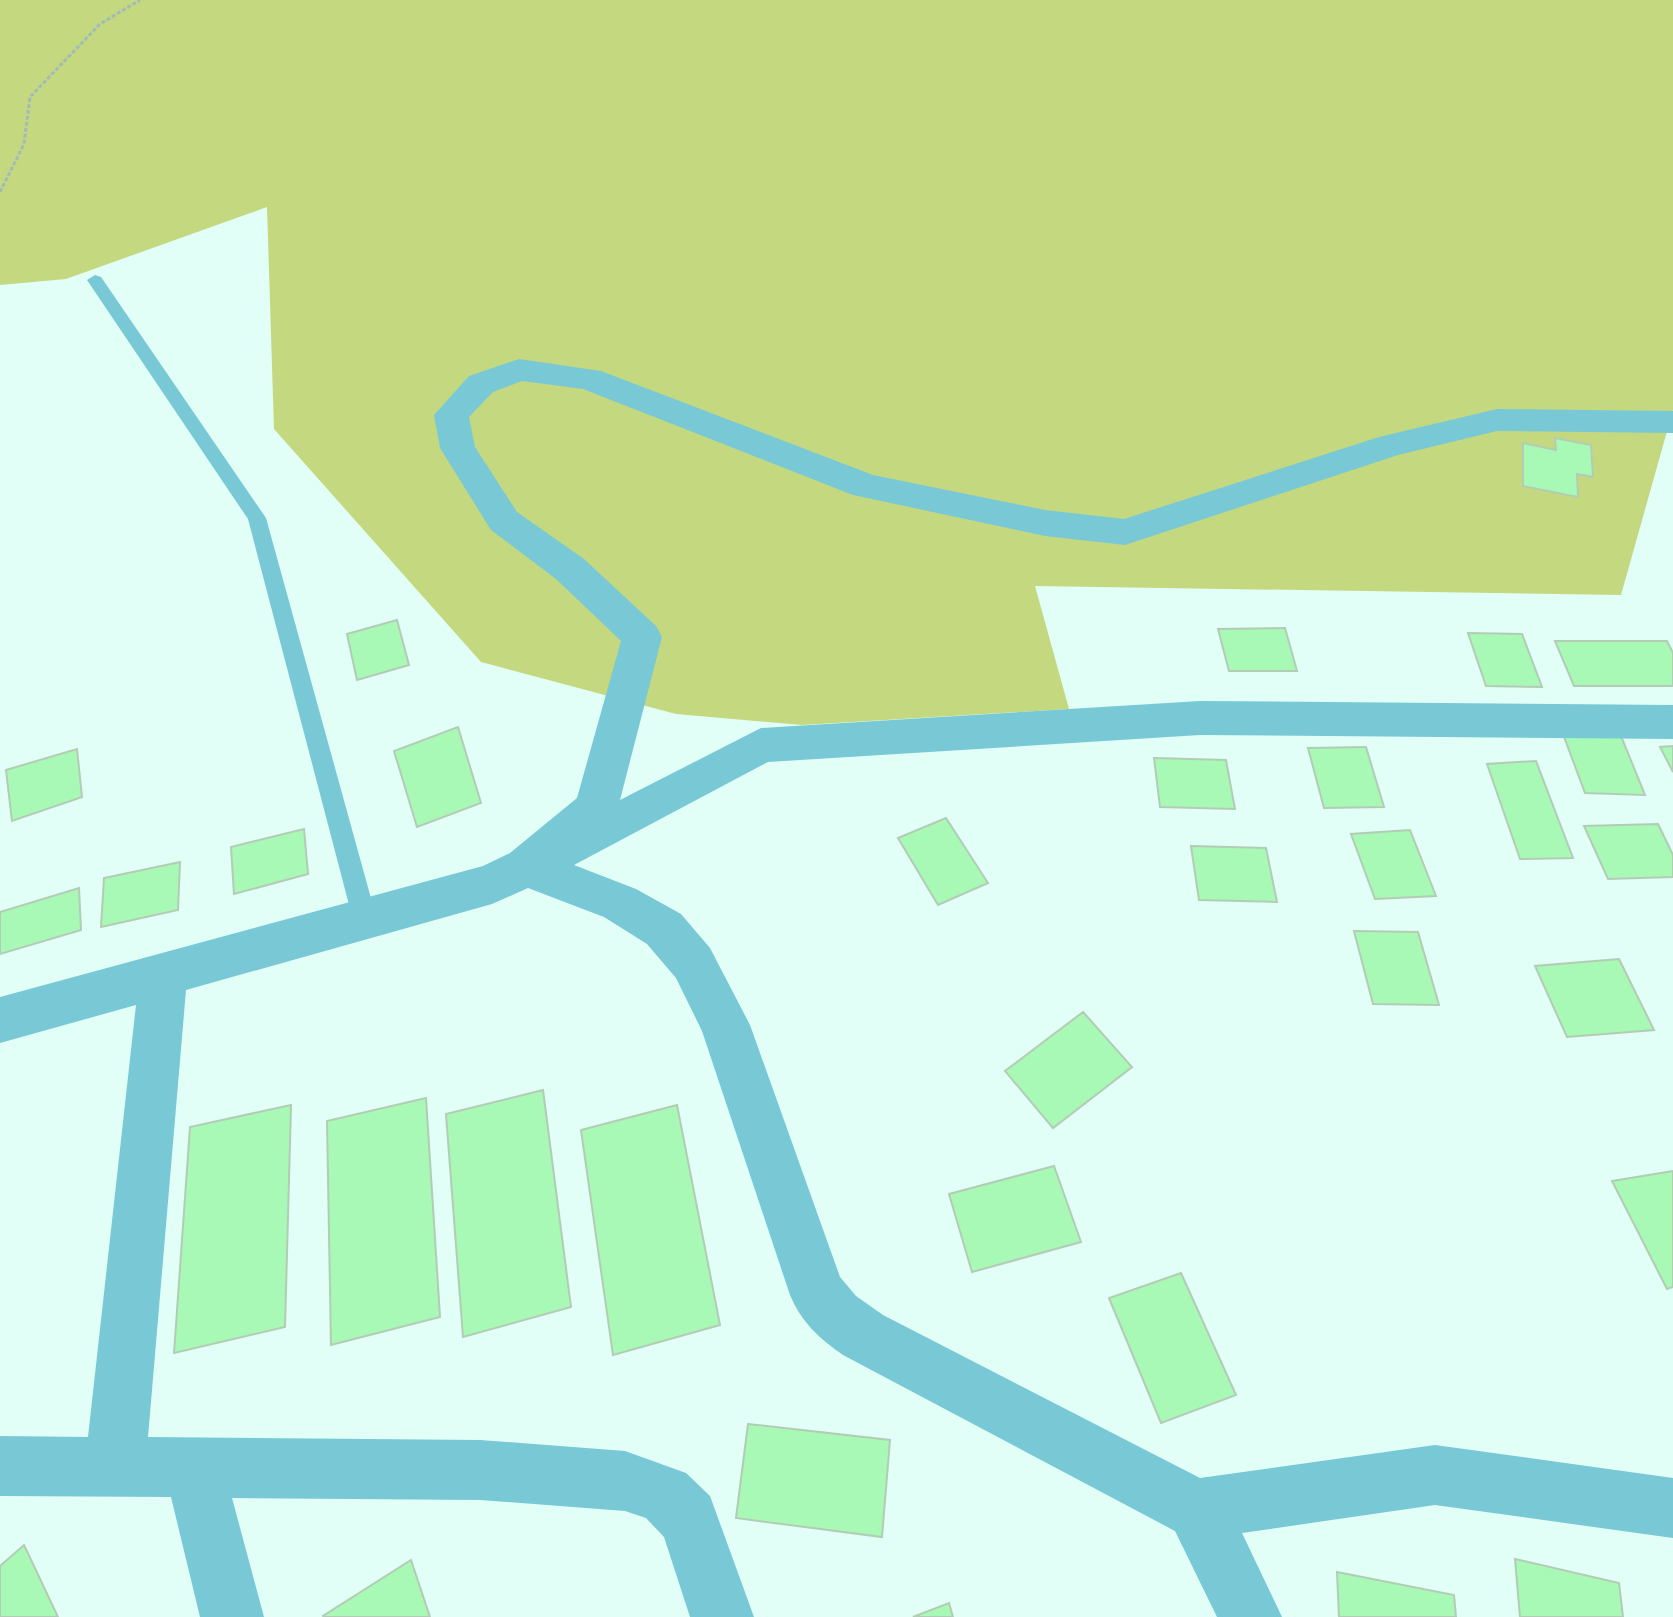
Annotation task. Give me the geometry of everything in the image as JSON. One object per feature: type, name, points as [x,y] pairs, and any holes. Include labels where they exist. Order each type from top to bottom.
[{"type":"street","points":[[526,867],[596,808],[642,637],[570,569],[504,521],[458,448],[451,415],[481,384],[519,370],[589,379],[866,486],[1045,523],[1125,532],[1391,445],[1497,420],[1673,422]]},
{"type":"street","points":[[0,1020],[492,884],[646,808],[761,745],[1200,718],[1673,722]]},
{"type":"street","points":[[526,867],[620,903],[664,929],[693,963],[725,1025],[818,1295],[836,1316],[863,1335],[1197,1509],[1435,1475],[1673,1508]]},
{"type":"street","points":[[115,1467],[163,977]]},
{"type":"street","points":[[0,1466],[480,1470],[625,1481],[665,1494],[688,1518],[722,1617]]},
{"type":"street","points":[[194,1467],[223,1610]]},
{"type":"street","points":[[1197,1509],[1250,1617]]},
{"type":"lane","points":[[95,280],[257,518],[365,920]]},
{"type":"path","points":[[0,192],[24,144],[30,97],[100,24],[140,0]]},
{"type":"green space","points":[[0,0],[1673,0],[1673,410],[1621,595],[1035,586],[1069,709],[802,725],[676,714],[481,662],[274,429],[267,207],[66,279],[0,285]]},
{"type":"building","points":[[1555,438],[1591,445],[1593,477],[1577,474],[1578,497],[1523,486],[1523,443],[1556,450]]},
{"type":"building","points":[[397,620],[409,665],[357,680],[347,634]]},
{"type":"building","points":[[1285,628],[1297,671],[1229,671],[1218,629]]},
{"type":"building","points":[[1468,633],[1522,634],[1542,687],[1486,686]]},
{"type":"building","points":[[1555,641],[1667,641],[1673,653],[1673,686],[1574,686]]},
{"type":"building","points":[[458,727],[481,803],[417,827],[394,751]]},
{"type":"building","points":[[1563,734],[1621,736],[1645,795],[1585,793]]},
{"type":"building","points":[[1673,746],[1673,772],[1660,747]]},
{"type":"building","points":[[1366,747],[1384,807],[1324,808],[1308,748]]},
{"type":"building","points":[[77,749],[82,797],[12,821],[6,770]]},
{"type":"building","points":[[1154,758],[1226,760],[1235,809],[1160,807]]},
{"type":"building","points":[[1536,761],[1573,858],[1520,859],[1487,764]]},
{"type":"building","points":[[946,818],[988,883],[938,905],[898,838]]},
{"type":"building","points":[[1658,824],[1673,855],[1673,877],[1608,879],[1584,826]]},
{"type":"building","points":[[304,829],[308,874],[234,894],[231,847]]},
{"type":"building","points":[[1410,830],[1436,896],[1375,899],[1351,834]]},
{"type":"building","points":[[1191,846],[1266,848],[1277,902],[1199,900]]},
{"type":"building","points":[[180,862],[178,910],[101,927],[104,878]]},
{"type":"building","points":[[79,888],[81,930],[0,954],[0,912]]},
{"type":"building","points":[[1354,931],[1418,932],[1439,1005],[1373,1004]]},
{"type":"building","points":[[1619,959],[1654,1030],[1567,1037],[1535,966]]},
{"type":"building","points":[[1083,1012],[1132,1067],[1053,1128],[1005,1071]]},
{"type":"building","points":[[543,1090],[571,1307],[463,1337],[446,1114]]},
{"type":"building","points":[[426,1098],[440,1317],[331,1345],[327,1121]]},
{"type":"building","points":[[291,1105],[285,1327],[174,1353],[190,1127]]},
{"type":"building","points":[[677,1105],[720,1325],[613,1355],[581,1130]]},
{"type":"building","points":[[1054,1166],[1081,1242],[972,1272],[949,1194]]},
{"type":"building","points":[[1673,1171],[1673,1287],[1667,1289],[1612,1181]]},
{"type":"building","points":[[1181,1273],[1236,1395],[1161,1423],[1109,1298]]},
{"type":"building","points":[[748,1424],[890,1440],[882,1537],[736,1518]]},
{"type":"building","points":[[24,1545],[58,1617],[0,1617],[0,1566]]},
{"type":"building","points":[[1515,1559],[1619,1583],[1623,1617],[1520,1617]]},
{"type":"building","points":[[411,1560],[430,1617],[323,1616]]},
{"type":"building","points":[[1337,1572],[1454,1595],[1456,1617],[1339,1617]]},
{"type":"building","points":[[949,1603],[953,1617],[913,1617]]}]
